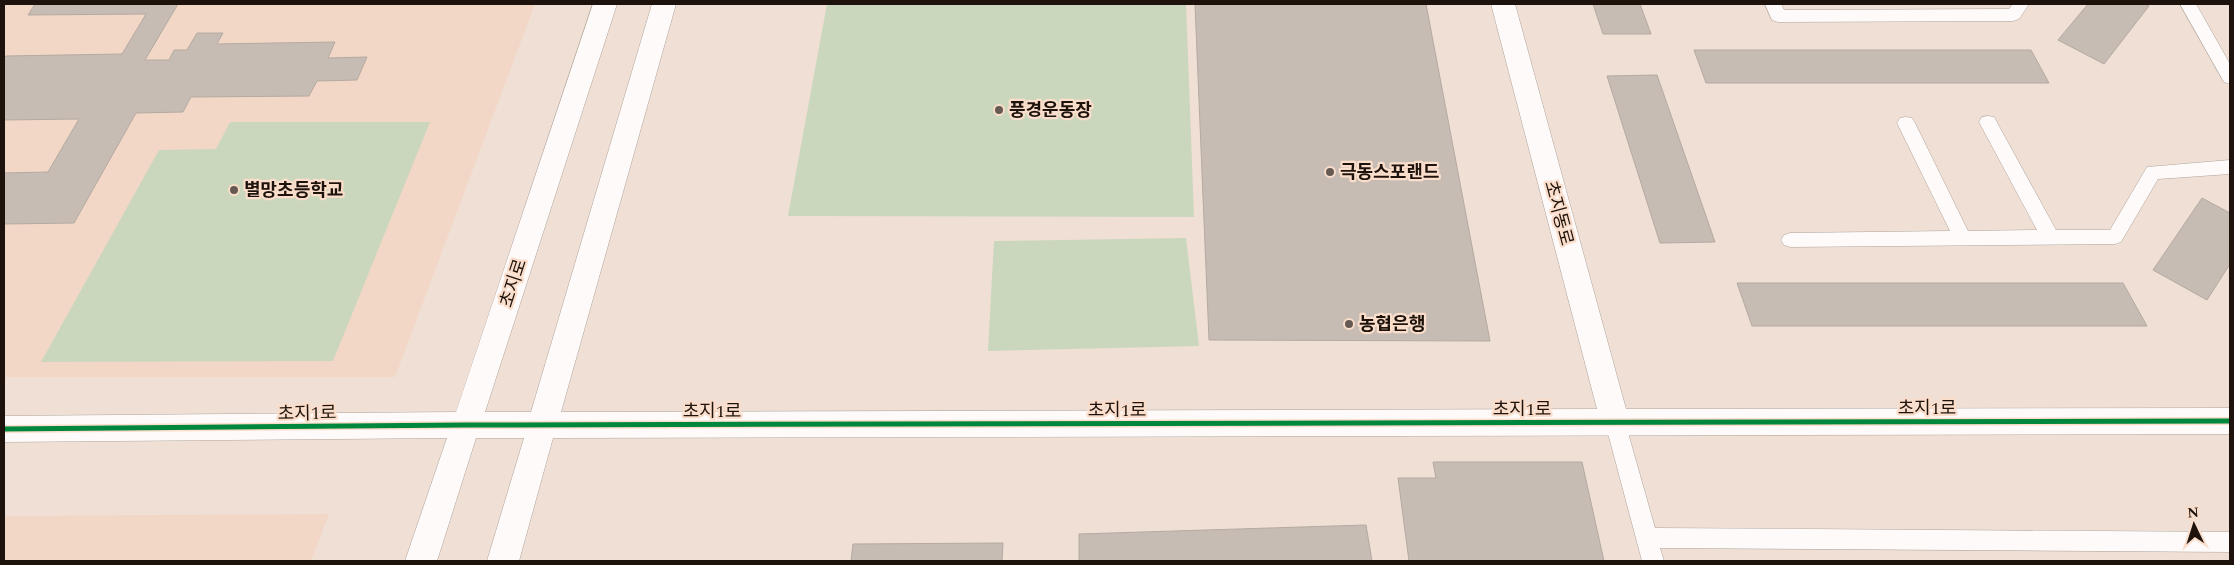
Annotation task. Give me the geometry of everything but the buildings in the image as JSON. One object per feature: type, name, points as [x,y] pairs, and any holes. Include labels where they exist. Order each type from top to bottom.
[{"type":"street","name":"초지로","points":[[421,561],[605,4]]},
{"type":"street","points":[[503,561],[664,4]]},
{"type":"street","name":"초지동로","points":[[1503,4],[1615,422]]},
{"type":"street","name":"초지1로","points":[[4,430],[466,425],[2230,421]]},
{"type":"lane","points":[[1773,4],[1778,16],[1850,10],[1928,9],[2013,15],[2021,4]]},
{"type":"lane","points":[[2188,4],[2230,78]]},
{"type":"lane","points":[[1988,122],[2050,237]]},
{"type":"lane","points":[[1906,123],[1962,238]]},
{"type":"lane","points":[[1790,240],[2115,237],[2153,172],[2230,167]]},
{"type":"lane","points":[[1615,422],[1653,561]]},
{"type":"lane","points":[[1646,538],[2230,542]]},
{"type":"shaded area","name":"별망초등학교","points":[[4,4],[535,4],[395,377],[4,377]]},
{"type":"shaded area","points":[[329,514],[311,561],[4,561],[4,516]]},
{"type":"green space","name":"풍경운동장","points":[[827,4],[1186,4],[1194,217],[788,216]]},
{"type":"green space","points":[[230,122],[430,122],[333,361],[41,362],[159,150],[216,149]]},
{"type":"green space","points":[[1186,238],[1199,346],[988,351],[994,241]]},
{"type":"cycle path","points":[[4,429],[466,425],[2230,421]]},
{"type":"place","name":"풍경운동장","points":[[999,110]]},
{"type":"place","name":"극동스포랜드","points":[[1330,172]]},
{"type":"place","name":"별망초등학교","points":[[234,190]]},
{"type":"place","name":"농협은행","points":[[1349,324]]}]
